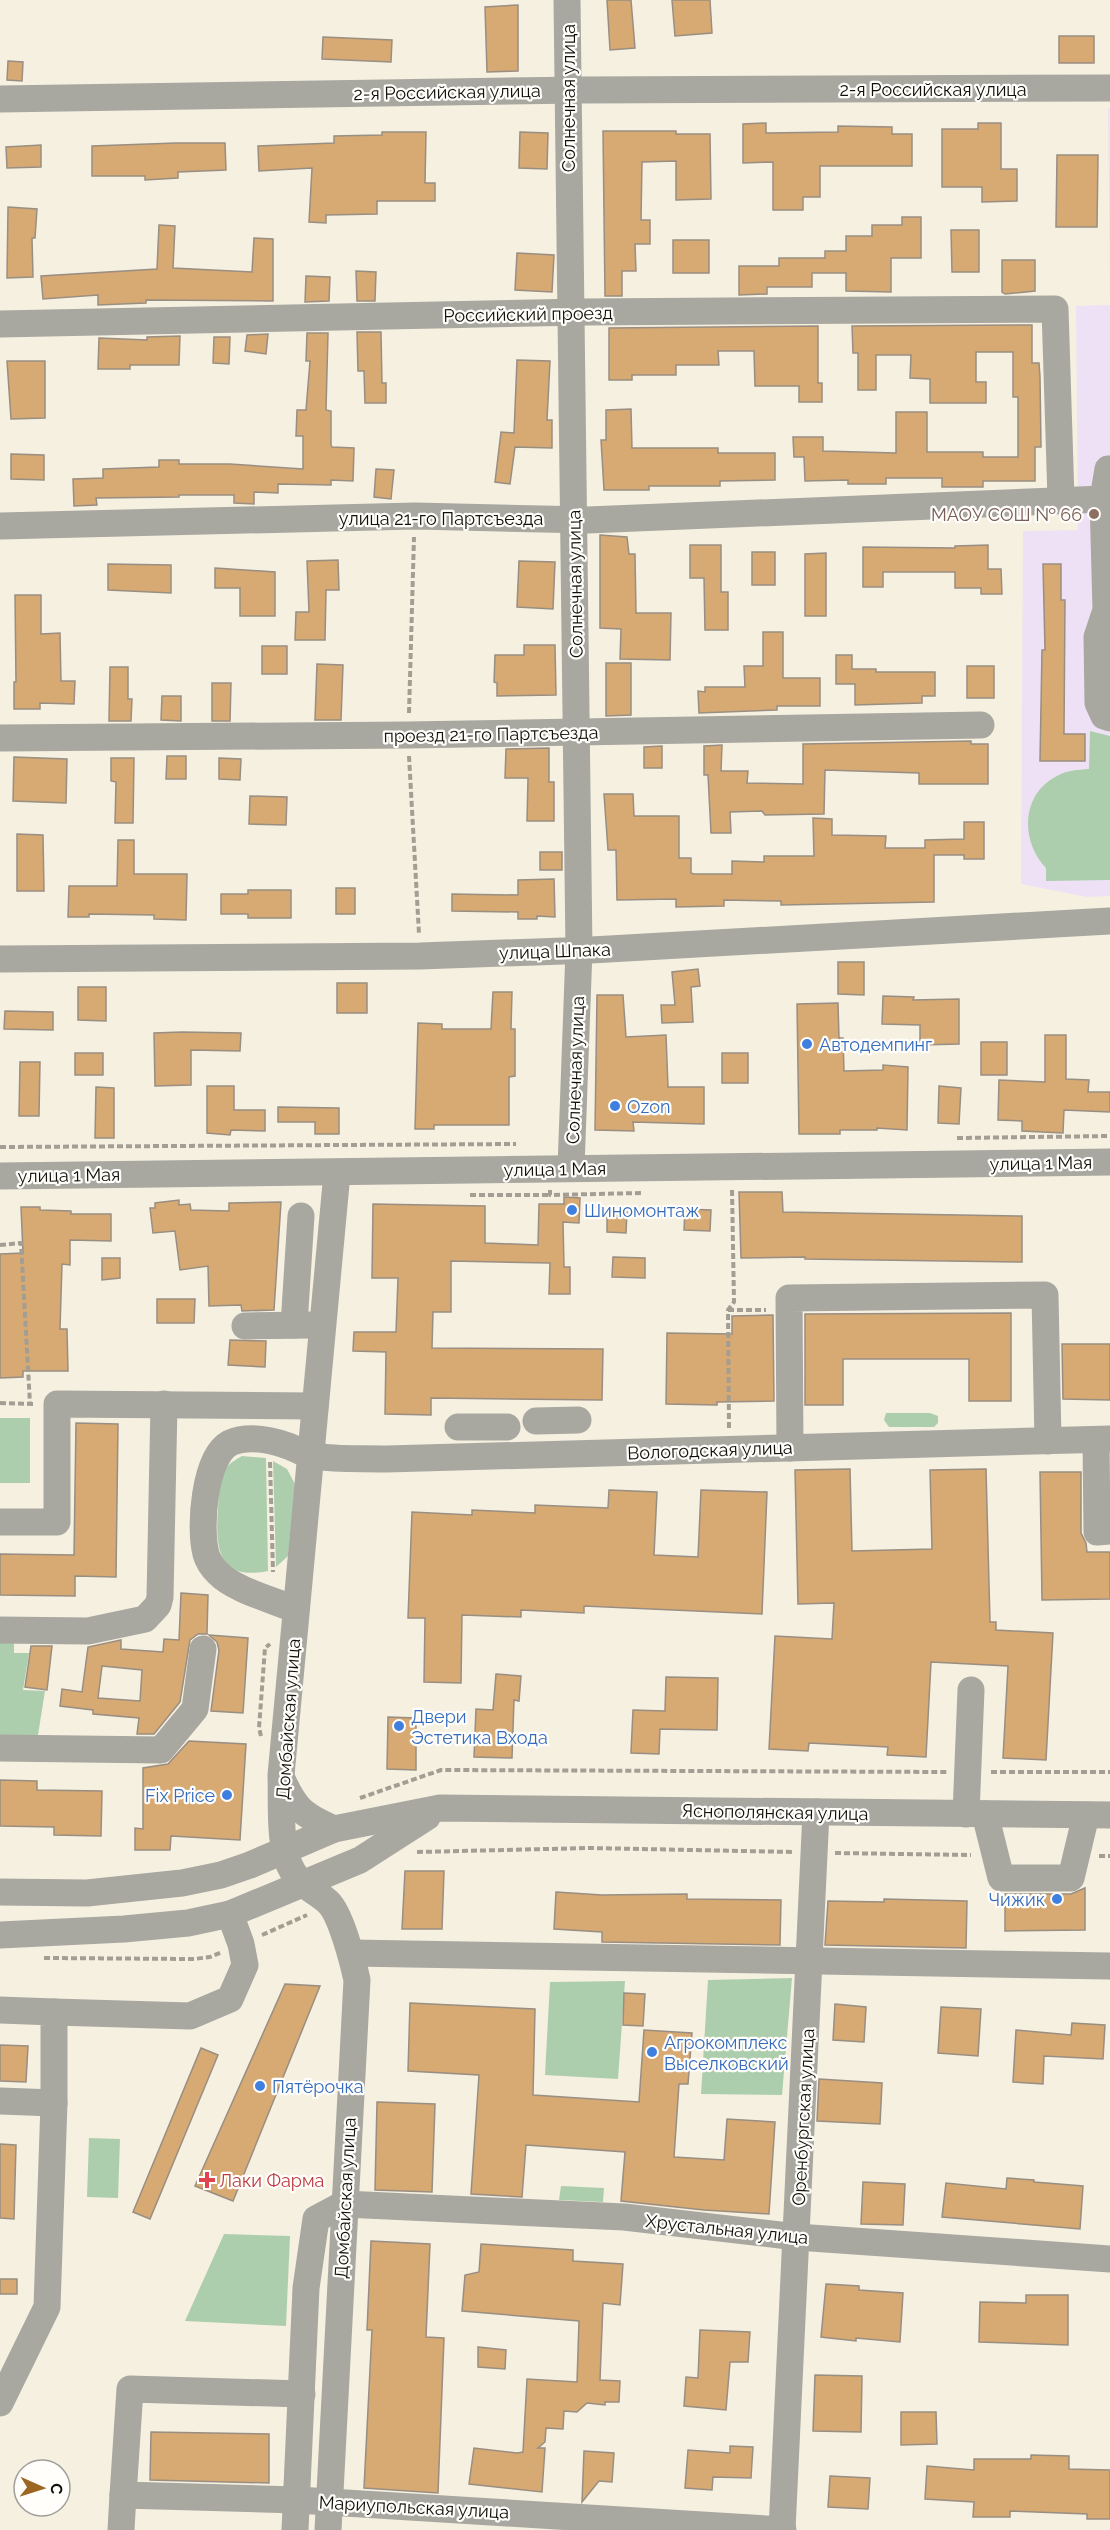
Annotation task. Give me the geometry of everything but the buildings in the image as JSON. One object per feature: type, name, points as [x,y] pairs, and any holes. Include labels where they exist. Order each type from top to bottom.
[{"type":"street","name":"Солнечная улица","points":[[567,0],[579,950],[571,1168]]},
{"type":"street","name":"2-я Российская улица","points":[[0,99],[567,90],[1110,88]]},
{"type":"street","name":"Российский проезд","points":[[0,324],[570,313],[1055,309],[1061,499]]},
{"type":"street","points":[[1110,469],[1108,469],[1103,499],[1106,610],[1097,637],[1098,703],[1104,716],[1110,718]]},
{"type":"street","name":"улица 21-го Партсъезда","points":[[0,526],[415,516],[574,519],[1103,499]]},
{"type":"street","name":"проезд 21-го Партсъезда","points":[[0,738],[981,725]]},
{"type":"street","name":"улица Шпака","points":[[0,959],[420,956],[579,950],[1110,921]]},
{"type":"street","name":"улица 1 Мая","points":[[0,1176],[1110,1162]]},
{"type":"street","name":"Домбайская улица","points":[[328,2530],[357,1980],[352,1953],[330,1904],[302,1884],[292,1871],[284,1852],[281,1775],[338,1173]]},
{"type":"street","points":[[294,1325],[301,1216]]},
{"type":"street","points":[[790,1448],[789,1298],[1046,1295],[1048,1441]]},
{"type":"street","points":[[245,1326],[323,1325]]},
{"type":"street","points":[[0,1522],[57,1522],[57,1404],[315,1406]]},
{"type":"street","points":[[0,1630],[88,1630],[145,1619],[158,1605],[164,1404]]},
{"type":"street","points":[[549,1454],[543,1420],[578,1420]]},
{"type":"street","points":[[458,1427],[498,1427],[488,1456]]},
{"type":"street","points":[[296,1610],[232,1583],[212,1566],[206,1554],[204,1538],[207,1486],[210,1469],[216,1455],[230,1444],[246,1440],[264,1440],[289,1446],[311,1456]]},
{"type":"street","points":[[1103,1440],[1097,1532],[1110,1531]]},
{"type":"street","name":"Вологодская улица","points":[[311,1456],[386,1448],[488,1456],[1103,1440]]},
{"type":"street","points":[[0,1748],[161,1750],[195,1709],[203,1649]]},
{"type":"street","points":[[971,1690],[968,1772],[976,1814],[995,1855],[1000,1878],[1071,1878],[1077,1856],[1098,1815]]},
{"type":"street","points":[[281,1775],[292,1802],[310,1818],[334,1829]]},
{"type":"street","points":[[0,1935],[188,1923],[230,1914],[360,1860],[440,1808]]},
{"type":"street","name":"Яснополянская улица","points":[[0,1892],[87,1893],[182,1883],[212,1877],[284,1852],[334,1829],[440,1808],[1098,1815]]},
{"type":"street","name":"Оренбургская улица","points":[[782,2530],[816,1812]]},
{"type":"street","points":[[87,1893],[87,1930]]},
{"type":"street","points":[[0,2010],[190,2016],[230,1999],[245,1965],[241,1944],[230,1914]]},
{"type":"street","points":[[352,1953],[1110,1966]]},
{"type":"street","points":[[0,2403],[46,2307],[54,2103],[54,2012]]},
{"type":"street","points":[[0,2101],[54,2103]]},
{"type":"street","points":[[295,2530],[306,2288],[316,2220],[344,2204]]},
{"type":"street","name":"Хрустальная улица","points":[[344,2204],[624,2217],[797,2237],[1110,2259]]},
{"type":"street","points":[[121,2530],[130,2389],[302,2394]]},
{"type":"street","name":"Мариупольская улица","points":[[123,2495],[297,2500],[782,2530]]},
{"type":"path","points":[[955,1138],[1110,1136]]},
{"type":"path","points":[[0,1147],[526,1144]]},
{"type":"path","points":[[729,1450],[728,1310],[734,1302],[732,1185]]},
{"type":"path","points":[[0,1245],[21,1243],[30,1404]]},
{"type":"path","points":[[728,1310],[789,1310]]},
{"type":"path","points":[[0,1403],[57,1404]]},
{"type":"path","points":[[270,1456],[273,1572]]},
{"type":"path","points":[[356,1800],[441,1770],[1110,1772]]},
{"type":"path","points":[[408,1852],[590,1848],[804,1852]]},
{"type":"path","points":[[825,1852],[995,1855]]},
{"type":"path","points":[[1077,1856],[1110,1856]]},
{"type":"shaded area","points":[[1108,108],[1110,108],[1110,305]]},
{"type":"shaded area","name":"МАОУ СОШ № 66","points":[[1110,305],[1110,896],[1087,897],[1021,884],[1023,531],[1078,530],[1076,306]]},
{"type":"green space","points":[[1090,731],[1110,736],[1110,880],[1046,881],[1046,868],[1032,845],[1029,832],[1028,819],[1031,806],[1036,794],[1057,776],[1068,771],[1089,769]]},
{"type":"green space","points":[[886,1413],[930,1413],[938,1416],[938,1423],[934,1427],[889,1427],[884,1420]]},
{"type":"green space","points":[[0,1418],[30,1418],[30,1483],[0,1483]]},
{"type":"green space","points":[[242,1456],[266,1458],[268,1571],[251,1573],[239,1571],[229,1566],[219,1548],[217,1523],[221,1479],[228,1466]]},
{"type":"green space","points":[[273,1461],[287,1469],[295,1484],[288,1556],[276,1567]]},
{"type":"green space","points":[[0,1638],[14,1638],[14,1653],[29,1653],[23,1690],[45,1691],[37,1741],[0,1739]]},
{"type":"green space","points":[[792,1978],[782,2095],[701,2094],[708,1980]]},
{"type":"green space","points":[[625,1981],[618,2079],[545,2075],[550,1982]]},
{"type":"green space","points":[[89,2138],[120,2139],[118,2198],[87,2197]]},
{"type":"green space","points":[[561,2186],[604,2188],[603,2202],[559,2200]]},
{"type":"green space","points":[[224,2234],[290,2236],[286,2326],[185,2321]]},
{"type":"place","name":"МАОУ СОШ № 66","points":[[1094,514]]},
{"type":"place","name":"Автодемпинг","points":[[807,1044]]},
{"type":"place","name":"Ozon","points":[[615,1106]]},
{"type":"place","name":"Шиномонтаж","points":[[572,1210]]},
{"type":"place","name":"Двери Эстетика Входа","points":[[399,1726]]},
{"type":"place","name":"Fix Price","points":[[227,1795]]},
{"type":"place","name":"Чижик","points":[[1057,1899]]},
{"type":"place","name":"Агрокомплекс Выселковский","points":[[652,2052]]},
{"type":"place","name":"Пятёрочка","points":[[260,2086]]},
{"type":"place","name":"Лаки Фарма","points":[[207,2180]]}]
